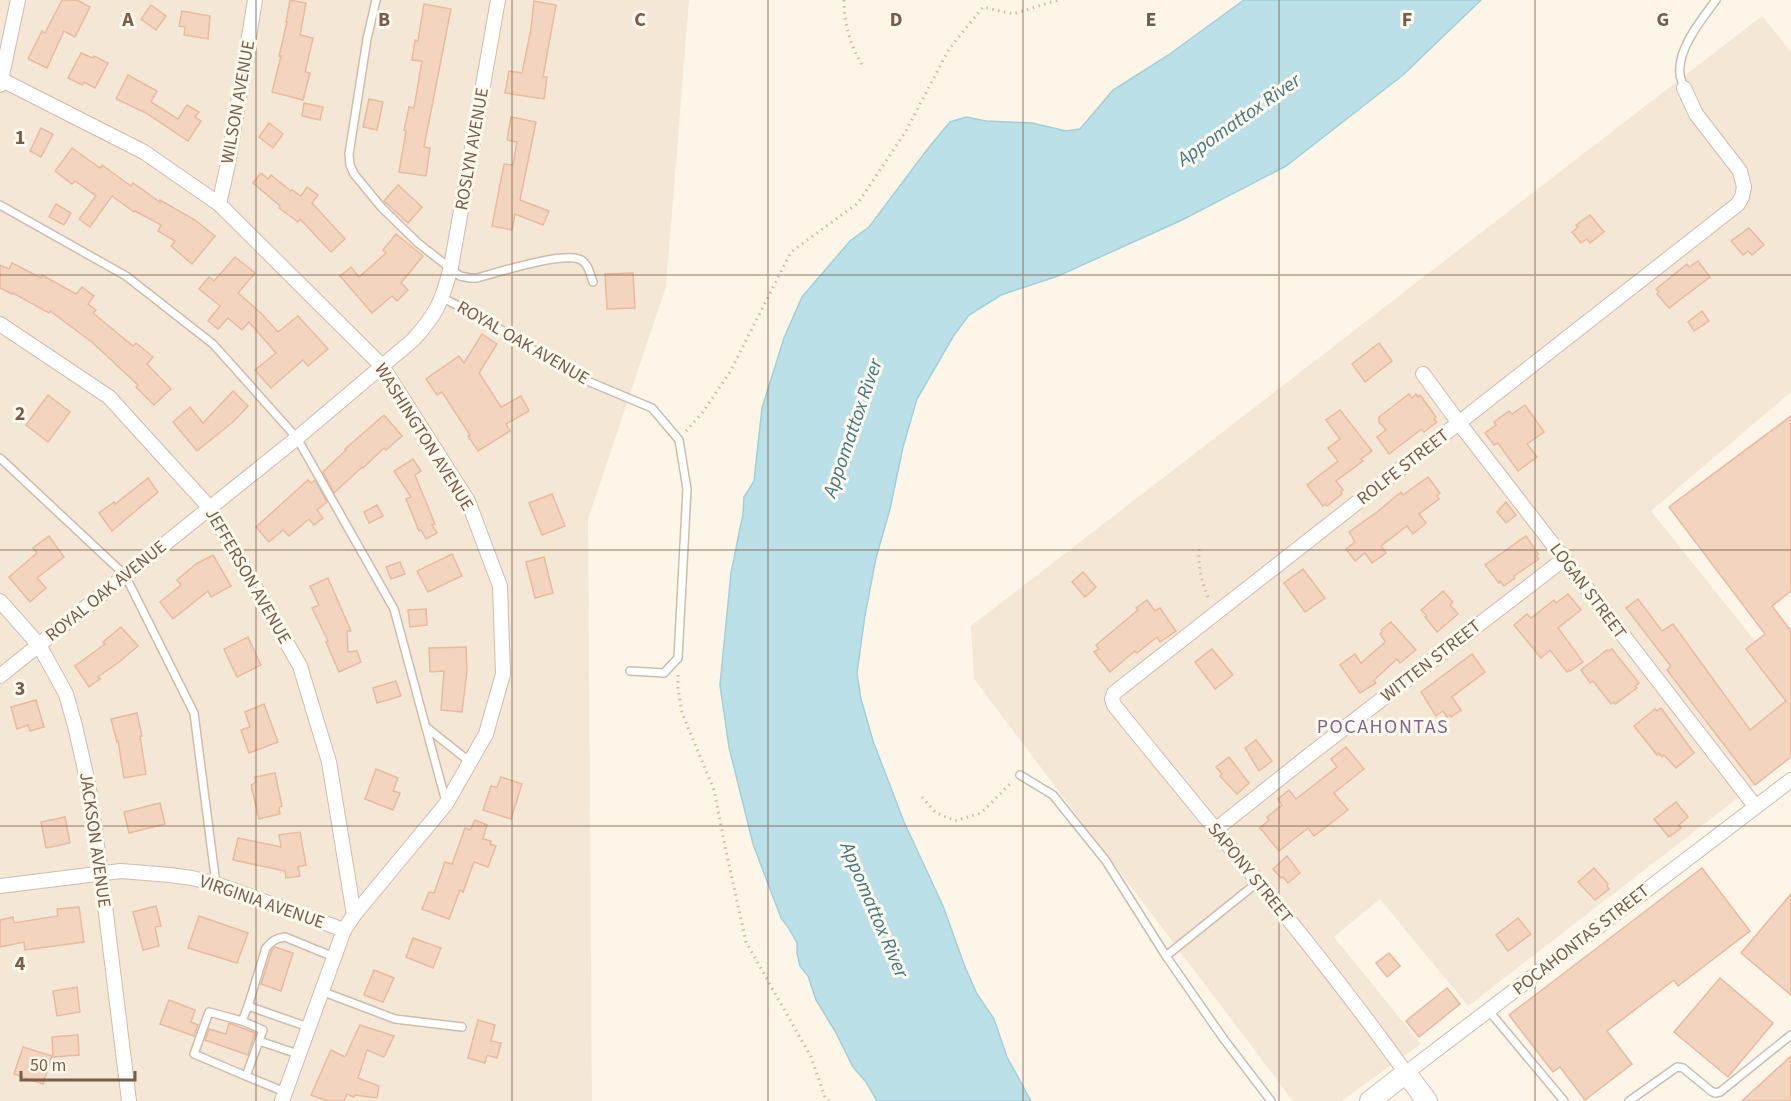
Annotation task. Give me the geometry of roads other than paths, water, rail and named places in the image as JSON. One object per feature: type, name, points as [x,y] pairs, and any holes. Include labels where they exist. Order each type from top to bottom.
[{"type":"street","points":[[1,81],[18,0]]},
{"type":"street","name":"WILSON AVENUE","points":[[219,204],[228,164],[255,0]]},
{"type":"street","name":"ROSLYN AVENUE","points":[[443,298],[451,267],[498,0]]},
{"type":"street","name":"WASHINGTON AVENUE","points":[[1,81],[144,152],[219,204],[382,366],[468,501],[501,586],[502,674],[486,734],[446,804],[344,930],[283,1097]]},
{"type":"street","name":"ROLFE STREET","points":[[1134,677],[1738,204],[1744,187],[1740,171],[1696,114],[1684,88]]},
{"type":"street","name":"ROYAL OAK AVENUE","points":[[0,676],[297,438],[413,340],[429,322],[443,298]]},
{"type":"street","name":"JEFFERSON AVENUE","points":[[0,324],[109,397],[209,507],[300,666],[329,762],[354,915]]},
{"type":"street","name":"LOGAN STREET","points":[[1423,374],[1755,806]]},
{"type":"street","name":"WITTEN STREET","points":[[1215,830],[1564,559]]},
{"type":"street","name":"JACKSON AVENUE","points":[[0,600],[39,645],[66,694],[75,726],[88,783],[101,873],[129,1101]]},
{"type":"street","name":"SAPONY STREET","points":[[1134,677],[1114,693],[1112,699],[1114,705],[1258,882],[1373,1027],[1406,1073]]},
{"type":"street","name":"POCAHONTAS STREET","points":[[1370,1101],[1791,780]]},
{"type":"street","name":"VIRGINIA AVENUE","points":[[0,886],[121,871],[161,874],[216,884],[344,930]]},
{"type":"street","points":[[1406,1073],[1427,1101]]},
{"type":"lane","points":[[376,0],[367,39],[349,154],[354,174],[382,208],[418,243],[460,276],[470,278],[542,261],[579,259],[585,263],[593,282]]},
{"type":"lane","points":[[1684,88],[1680,73],[1682,56],[1691,36],[1716,0]]},
{"type":"lane","points":[[0,205],[126,276],[144,289],[213,344],[297,438],[394,609],[446,804]]},
{"type":"lane","name":"ROYAL OAK AVENUE","points":[[443,298],[487,321],[573,375],[651,408],[679,440],[687,489],[678,658],[664,673],[630,671]]},
{"type":"lane","points":[[0,458],[125,575],[194,713],[216,884]]},
{"type":"lane","points":[[426,727],[470,762]]},
{"type":"lane","points":[[1020,775],[1053,795],[1106,861],[1166,956],[1223,1038],[1271,1101]]},
{"type":"lane","points":[[1166,956],[1258,882]]},
{"type":"lane","points":[[242,1021],[266,948],[272,941],[285,937],[334,957]]},
{"type":"lane","points":[[321,991],[395,1019],[462,1027]]},
{"type":"lane","points":[[248,1006],[308,1027]]},
{"type":"lane","points":[[1489,1011],[1564,1101]]},
{"type":"lane","points":[[246,1076],[263,1030],[242,1021],[208,1012],[194,1054],[246,1076],[283,1097]]},
{"type":"lane","points":[[1629,1101],[1677,1066],[1683,1068],[1711,1091],[1720,1092],[1791,1035]]},
{"type":"lane","points":[[259,1041],[298,1054]]},
{"type":"water","name":"Appomattox River","points":[[1244,0],[1481,0],[1403,75],[1286,166],[1182,220],[1058,276],[1001,295],[969,315],[954,335],[917,399],[876,558],[865,615],[857,673],[861,699],[873,741],[904,822],[943,906],[965,967],[977,994],[994,1019],[1007,1057],[1031,1101],[877,1101],[866,1082],[853,1067],[816,1000],[808,976],[800,966],[797,943],[781,918],[753,844],[729,747],[720,685],[731,573],[743,514],[744,497],[754,481],[762,408],[784,338],[802,297],[850,241],[869,227],[950,122],[966,117],[986,121],[1032,123],[1066,131],[1080,129],[1113,90],[1167,56]]},
{"type":"district","name":"POCAHONTAS","points":[[1383,727]]}]
